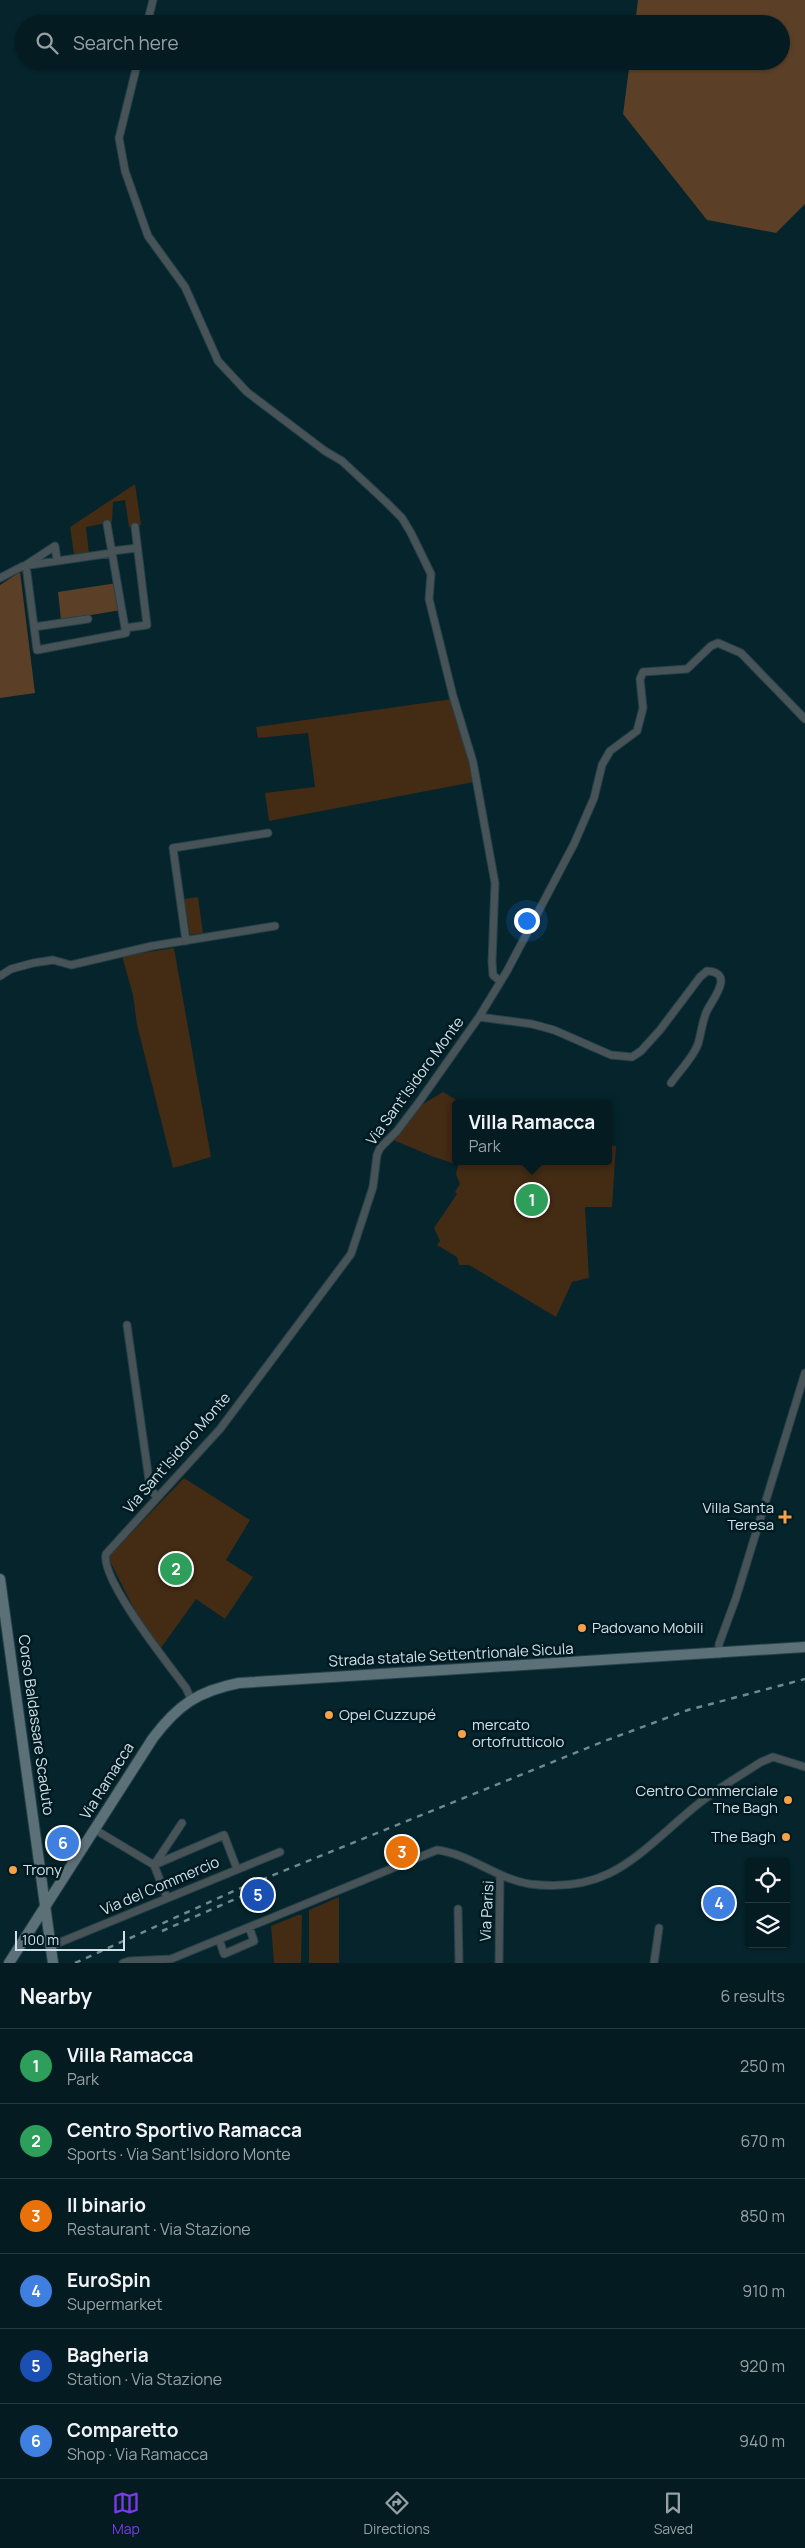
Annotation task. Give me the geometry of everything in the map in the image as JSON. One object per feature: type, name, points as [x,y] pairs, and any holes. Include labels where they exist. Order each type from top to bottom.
[{"type":"main road","name":"Corso Baldassare Scaduto","points":[[0,1579],[53,1963]]},
{"type":"main road","name":"Strada statale Settentrionale Sicula","points":[[191,1699],[222,1686],[239,1683],[719,1654],[805,1647]]},
{"type":"main road","name":"Via Ramacca","points":[[9,1963],[153,1738],[178,1709],[191,1699]]},
{"type":"street","points":[[149,15],[153,0]]},
{"type":"street","points":[[136,70],[120,138],[125,170],[148,236],[185,287],[201,327],[218,361],[247,392],[342,460],[402,518],[431,574],[430,599],[453,696],[473,762],[495,883],[492,962],[493,974],[500,981]]},
{"type":"street","points":[[26,565],[37,650],[126,633],[108,524]]},
{"type":"street","points":[[125,628],[147,625],[134,527]]},
{"type":"street","points":[[0,578],[26,565],[55,546],[57,560]]},
{"type":"street","points":[[26,565],[137,548]]},
{"type":"street","points":[[34,627],[88,619]]},
{"type":"street","name":"Via Sant'Isidoro Monte","points":[[191,1699],[186,1688],[135,1620],[105,1560],[109,1550],[220,1429],[351,1254],[370,1196],[377,1155],[380,1148],[402,1124],[479,1017],[500,981],[574,844],[594,798],[602,765],[610,751],[637,731],[643,708],[640,679],[643,672],[687,669],[711,646],[718,643],[741,653],[805,719]]},
{"type":"street","points":[[186,941],[173,848],[268,833]]},
{"type":"street","points":[[0,976],[10,969],[33,963],[53,960],[71,965],[186,941],[275,926]]},
{"type":"street","points":[[479,1017],[539,1026],[554,1030],[611,1055],[632,1057],[641,1051],[660,1030],[700,977],[708,971],[714,972],[719,975],[721,983],[719,993],[706,1013],[694,1052],[671,1083]]},
{"type":"street","points":[[128,1325],[150,1487],[157,1498]]},
{"type":"street","points":[[719,1654],[719,1644],[736,1598],[805,1373]]},
{"type":"street","name":"Via Parisi","points":[[499,1963],[500,1875],[511,1880],[531,1884],[582,1884],[598,1880],[637,1857],[694,1807],[761,1762],[774,1757],[805,1767]]},
{"type":"street","points":[[154,1865],[182,1822]]},
{"type":"street","points":[[94,1829],[154,1865],[167,1898]]},
{"type":"street","points":[[154,1865],[224,1835],[237,1869]]},
{"type":"street","points":[[126,1962],[171,1959],[437,1850],[491,1868],[500,1875]]},
{"type":"street","name":"Via del Commercio","points":[[51,1946],[280,1852]]},
{"type":"street","points":[[458,1909],[459,1963]]},
{"type":"street","points":[[218,1940],[224,1954],[254,1941],[249,1927]]},
{"type":"street","points":[[654,1963],[659,1928]]},
{"type":"shaded area","points":[[638,0],[805,0],[805,204],[776,233],[707,220],[623,114],[629,70],[790,70],[790,15],[636,15]]},
{"type":"shaded area","points":[[135,484],[141,525],[129,527],[125,500],[113,502],[112,522],[86,527],[89,553],[74,555],[70,527]]},
{"type":"shaded area","points":[[20,572],[35,693],[0,698],[0,585]]},
{"type":"shaded area","points":[[117,583],[121,610],[61,620],[58,592]]},
{"type":"shaded area","points":[[452,699],[467,744],[474,782],[269,821],[265,793],[315,787],[308,733],[258,738],[256,727]]},
{"type":"shaded area","points":[[198,897],[203,933],[190,935],[184,899]]},
{"type":"shaded area","points":[[174,948],[211,1157],[173,1168],[137,1025],[133,995],[122,956]]},
{"type":"shaded area","points":[[443,1092],[456,1100],[452,1100],[452,1163],[393,1140],[418,1107]]},
{"type":"shaded area","points":[[612,1146],[616,1146],[612,1207],[585,1207],[589,1278],[572,1282],[556,1317],[469,1265],[459,1265],[457,1257],[437,1245],[440,1241],[434,1228],[457,1194],[455,1192],[460,1184],[456,1174],[458,1165],[612,1165]]},
{"type":"shaded area","points":[[184,1478],[250,1520],[226,1560],[253,1577],[225,1619],[196,1599],[161,1648],[137,1615],[109,1559],[110,1555]]},
{"type":"shaded area","points":[[339,1897],[339,1963],[309,1963],[309,1910]]},
{"type":"shaded area","points":[[302,1915],[301,1963],[274,1963],[271,1926]]},
{"type":"railway","points":[[75,1963],[234,1891],[602,1742],[688,1710],[805,1679]]},
{"type":"railway","points":[[162,1931],[256,1890]]},
{"type":"place","name":"Villa Ramacca","points":[[532,1200]]},
{"type":"place","name":"Villa Santa Teresa","points":[[785,1517]]},
{"type":"place","name":"Centro Sportivo Ramacca","points":[[176,1569]]},
{"type":"place","name":"Padovano Mobili","points":[[582,1628]]},
{"type":"place","name":"Opel Cuzzupé","points":[[329,1715]]},
{"type":"place","name":"mercato ortofrutticolo","points":[[462,1734]]},
{"type":"place","name":"Centro Commerciale The Bagh","points":[[788,1800]]},
{"type":"place","name":"The Bagh","points":[[786,1837]]},
{"type":"place","name":"Comparetto","points":[[63,1843]]},
{"type":"place","name":"Il binario","points":[[402,1852]]},
{"type":"place","name":"Trony","points":[[13,1870]]},
{"type":"place","name":"Bagheria","points":[[258,1895]]},
{"type":"place","name":"EuroSpin","points":[[719,1903]]}]
